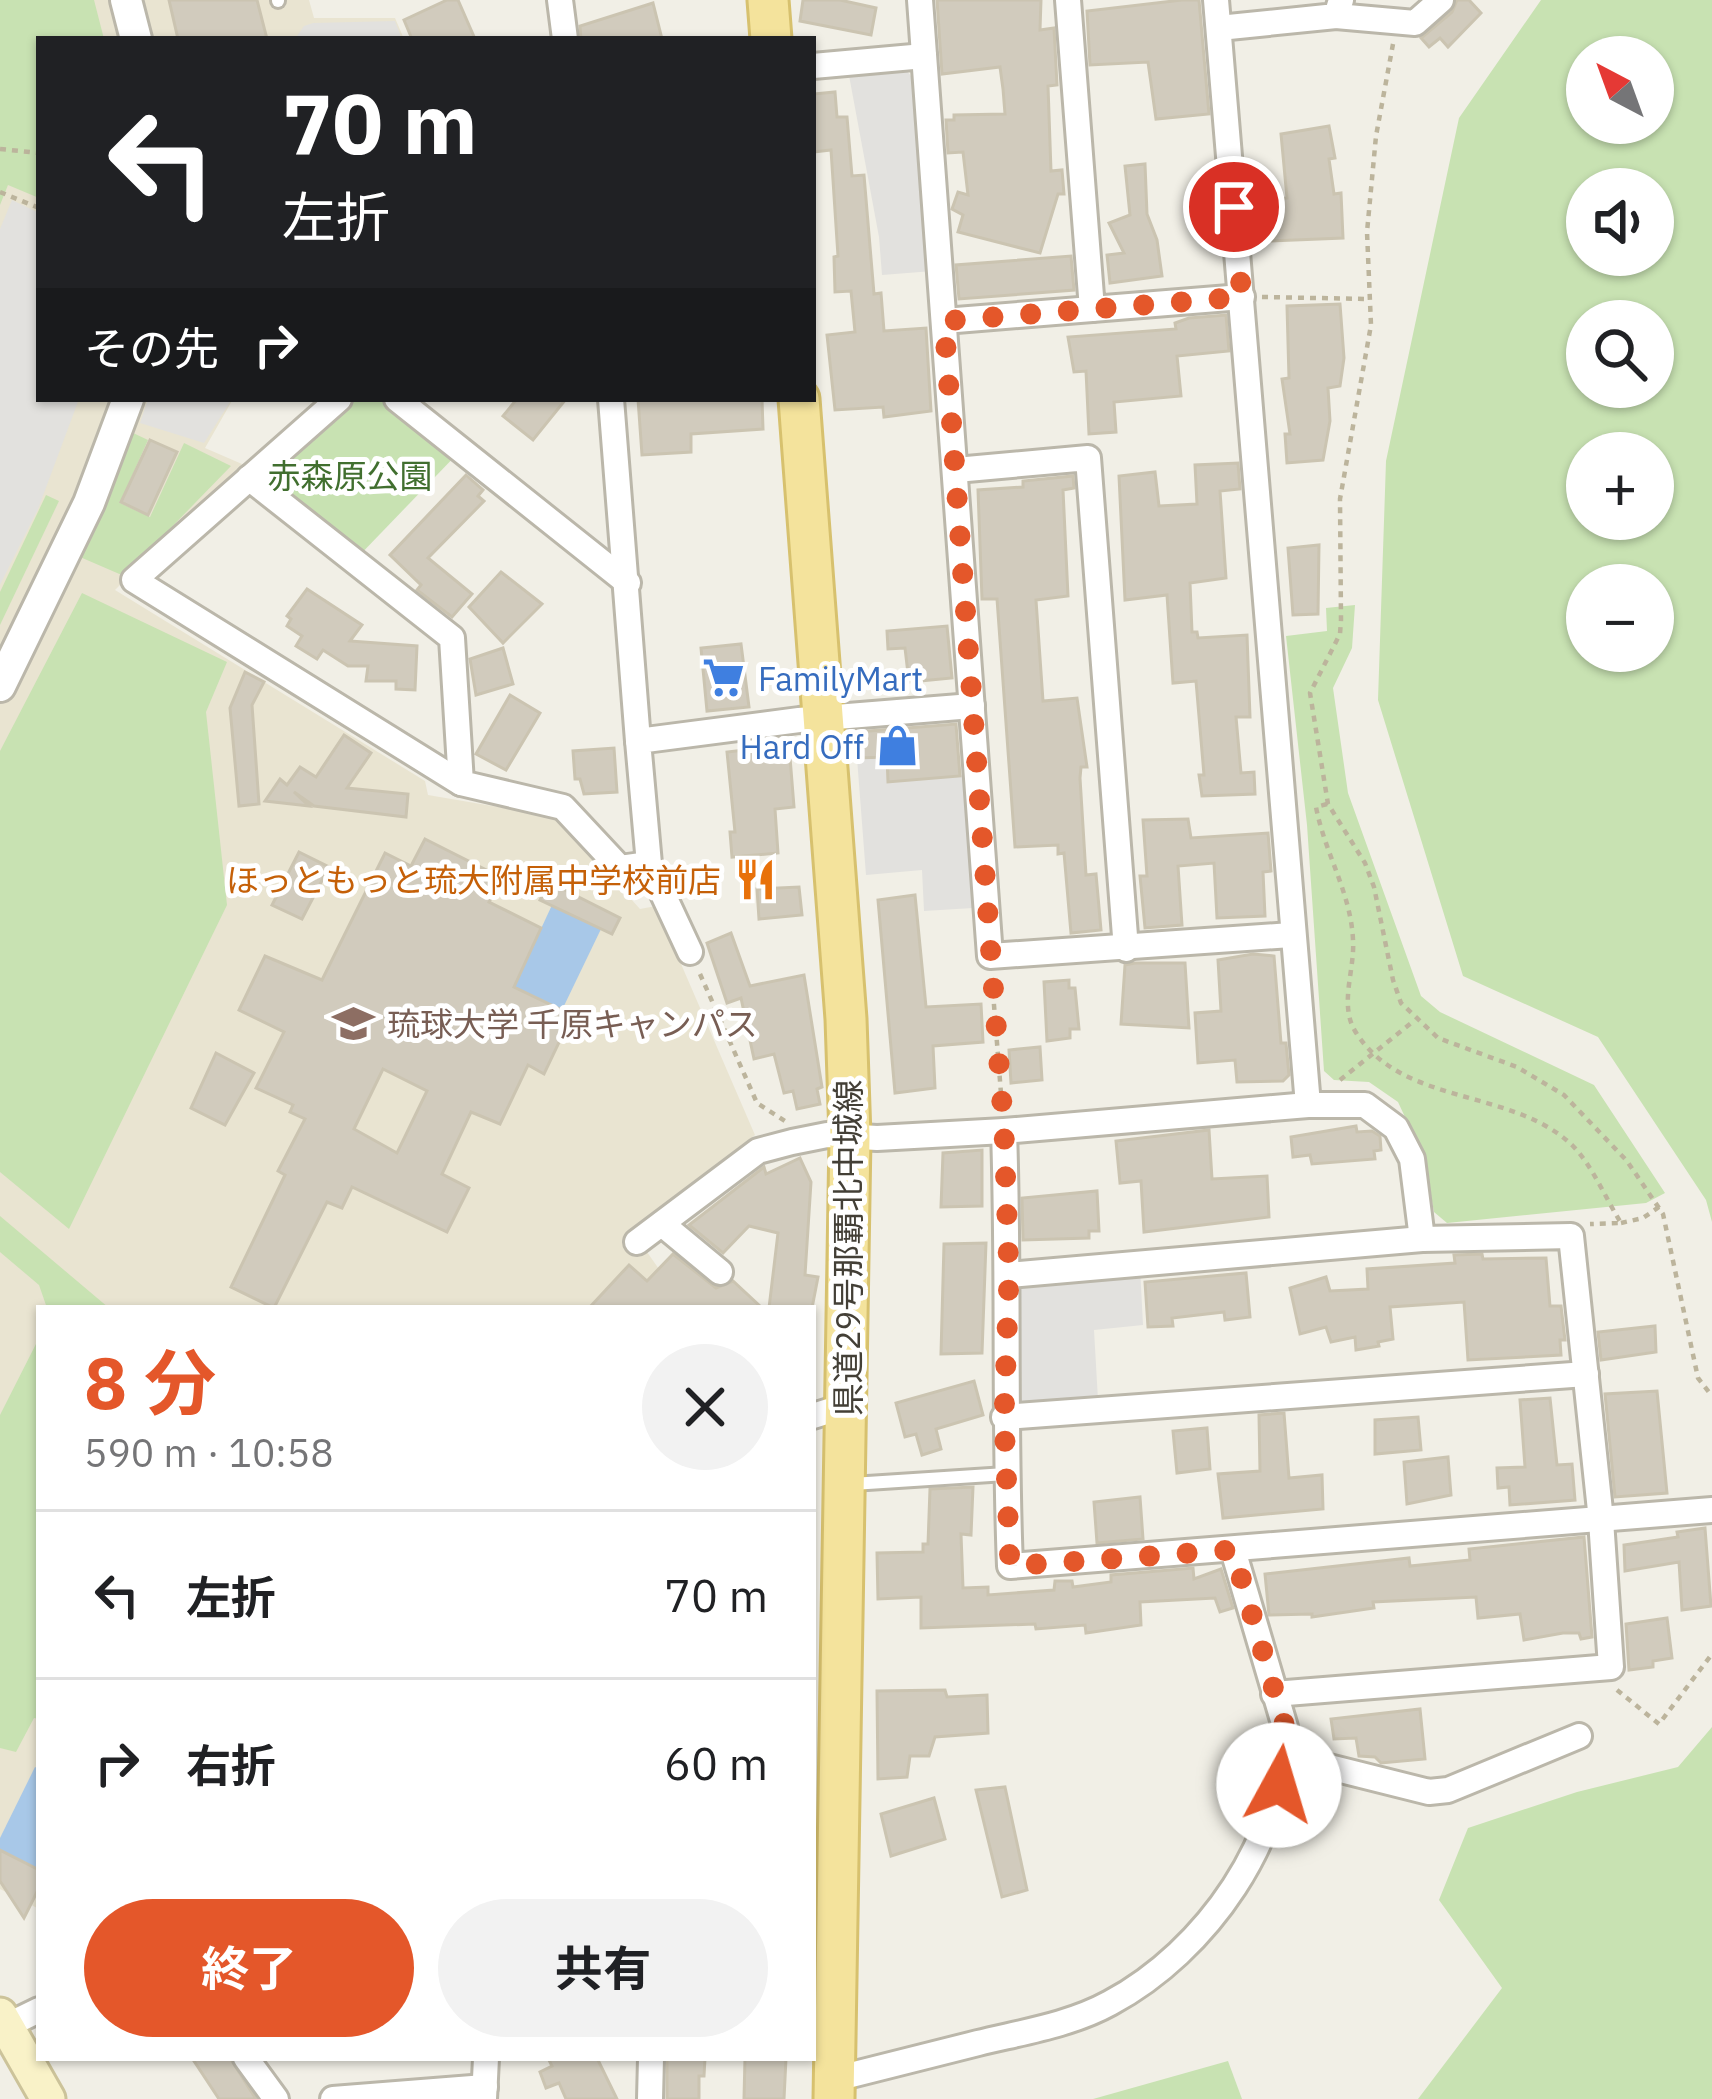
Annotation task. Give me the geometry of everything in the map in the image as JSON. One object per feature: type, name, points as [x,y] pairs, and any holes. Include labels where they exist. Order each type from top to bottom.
[{"type":"main road","points":[[768,0],[771,36]]},
{"type":"main road","name":"県道29号那覇北中城線","points":[[799,402],[846,1019],[850,1138],[830,1411],[846,1484],[828,1668],[834,2089]]},
{"type":"main road","points":[[2,2023],[48,2099]]},
{"type":"street","points":[[126,0],[135,36]]},
{"type":"street","points":[[560,0],[565,36]]},
{"type":"street","points":[[920,0],[990,956],[1292,935]]},
{"type":"street","points":[[1068,0],[1092,309]]},
{"type":"street","points":[[1216,0],[1308,1105]]},
{"type":"street","points":[[1219,28],[1339,8],[1396,23],[1415,23],[1442,0]]},
{"type":"street","points":[[816,66],[924,56]]},
{"type":"street","points":[[944,321],[1242,297]]},
{"type":"street","points":[[0,686],[89,503],[127,402]]},
{"type":"street","points":[[336,402],[134,580],[460,784],[562,807],[620,868],[650,864]]},
{"type":"street","points":[[401,402],[628,583]]},
{"type":"street","points":[[610,402],[650,864],[690,952]]},
{"type":"street","points":[[956,470],[1088,458],[1126,949]]},
{"type":"street","points":[[249,478],[452,638],[460,784]]},
{"type":"street","points":[[638,741],[973,706]]},
{"type":"street","points":[[637,1242],[758,1151],[827,1135],[1004,1131],[1308,1105],[1365,1105],[1396,1128],[1412,1159],[1422,1239]]},
{"type":"street","points":[[1004,1131],[1009,1276],[1004,1417],[1010,1566],[1712,1510]]},
{"type":"street","points":[[662,1224],[719,1272]]},
{"type":"street","points":[[1009,1276],[1422,1239],[1571,1236],[1601,1520],[1611,1667],[1274,1694]]},
{"type":"street","points":[[1004,1417],[1586,1374]]},
{"type":"street","points":[[834,2089],[1062,2023],[1109,2004],[1180,1949],[1247,1871],[1272,1815],[1286,1756],[1285,1727],[1233,1550]]},
{"type":"street","points":[[1286,1756],[1429,1792],[1448,1790],[1579,1736]]},
{"type":"street","points":[[2,2023],[36,2011]]},
{"type":"street","points":[[248,2061],[276,2099]]},
{"type":"street","points":[[333,2099],[485,2093],[486,2061]]},
{"type":"street","points":[[650,2099],[651,2061]]},
{"type":"lane","points":[[846,1484],[1006,1474]]},
{"type":"path","points":[[1396,23],[1376,136],[1369,213],[1371,325],[1340,499],[1340,634],[1310,693],[1328,804],[1365,862],[1401,1003],[1438,1038],[1516,1067],[1564,1094],[1627,1161],[1664,1214],[1698,1378],[1712,1396]]},
{"type":"path","points":[[0,149],[36,153]]},
{"type":"path","points":[[0,192],[36,207]]},
{"type":"path","points":[[1242,297],[1370,299]]},
{"type":"path","points":[[1328,804],[1316,807],[1322,839],[1348,896],[1354,941],[1347,1001],[1352,1025],[1372,1054],[1406,1076],[1536,1120],[1574,1147],[1622,1223]]},
{"type":"path","points":[[690,952],[757,1103],[795,1127]]},
{"type":"path","points":[[990,956],[1004,1131]]},
{"type":"path","points":[[1308,1105],[1415,1020]]},
{"type":"path","points":[[1571,1236],[1582,1225],[1643,1219],[1659,1207]]},
{"type":"path","points":[[1611,1667],[1618,1695],[1659,1724],[1712,1654]]},
{"type":"shaded area","name":"琉球大学 千原キャンパス","points":[[0,0],[309,0],[314,18],[395,18],[403,36],[36,36],[36,402],[231,402],[205,448],[242,464],[115,590],[425,781],[428,795],[557,817],[640,909],[656,906],[755,1135],[633,1232],[675,1292],[663,1305],[36,1305],[36,1907],[0,1889]]},
{"type":"shaded area","points":[[395,21],[401,36],[297,36],[313,23]]},
{"type":"shaded area","points":[[903,66],[918,85],[933,271],[882,275],[848,70]]},
{"type":"shaded area","points":[[12,200],[36,212],[36,402],[78,402],[38,509],[0,585],[0,229]]},
{"type":"shaded area","points":[[147,402],[230,402],[204,443],[140,423]]},
{"type":"shaded area","points":[[887,757],[889,782],[963,775],[973,908],[924,911],[922,870],[866,875],[857,758]]},
{"type":"shaded area","points":[[1140,1267],[1143,1325],[1094,1330],[1098,1400],[1025,1405],[1016,1396],[1017,1281]]},
{"type":"green space","points":[[0,0],[94,0],[103,36],[36,36],[36,197],[8,185],[0,205]]},
{"type":"green space","points":[[1541,0],[1712,0],[1712,1222],[1706,1200],[1598,1037],[1463,976],[1378,700],[1386,461],[1459,118]]},
{"type":"green space","name":"赤森原公園","points":[[336,402],[401,402],[461,450],[355,560],[249,478]]},
{"type":"green space","points":[[131,432],[148,440],[120,503],[150,517],[184,443],[231,466],[124,576],[80,557]]},
{"type":"green space","points":[[46,495],[59,501],[0,625],[0,592]]},
{"type":"green space","points":[[82,593],[227,662],[206,712],[227,905],[69,1229],[0,1172],[0,751]]},
{"type":"green space","points":[[1355,605],[1352,648],[1333,688],[1348,793],[1421,996],[1440,1012],[1594,1085],[1665,1193],[1646,1203],[1447,1223],[1434,1212],[1424,1158],[1398,1102],[1369,1082],[1334,1080],[1324,1071],[1307,825],[1286,636],[1327,631],[1326,608]]},
{"type":"green space","points":[[0,1216],[105,1305],[46,1305],[39,1285],[0,1252]]},
{"type":"green space","points":[[36,1344],[36,1718],[16,1752],[0,1748],[0,1415]]},
{"type":"green space","points":[[1712,1727],[1712,2099],[1418,2099],[1502,1988],[1439,1900],[1468,1828],[1577,1792],[1678,1767]]},
{"type":"green space","points":[[1228,2061],[1242,2099],[1093,2099]]},
{"type":"water","points":[[552,905],[601,929],[562,1010],[514,987]]},
{"type":"water","points":[[36,1768],[36,1868],[0,1850],[0,1838]]},
{"type":"building","points":[[169,0],[257,0],[266,36],[177,36]]},
{"type":"building","points":[[447,0],[458,0],[474,36],[411,36],[404,20]]},
{"type":"building","points":[[803,0],[840,0],[876,8],[871,35],[800,21]]},
{"type":"building","points":[[937,0],[1041,0],[1040,30],[1054,28],[1057,85],[1048,86],[1051,171],[1062,170],[1064,194],[1058,194],[1040,253],[958,232],[963,215],[952,209],[958,192],[968,195],[963,152],[948,153],[946,120],[954,120],[954,115],[1005,114],[1003,89],[1000,67],[942,74]]},
{"type":"building","points":[[1199,0],[1209,114],[1156,119],[1148,62],[1090,65],[1087,11]]},
{"type":"building","points":[[1457,0],[1469,0],[1481,13],[1448,47],[1440,38],[1429,47],[1421,38],[1452,12]]},
{"type":"building","points":[[653,3],[661,36],[581,36],[580,26]]},
{"type":"building","points":[[835,92],[837,117],[847,117],[852,176],[864,175],[874,294],[881,293],[884,331],[926,328],[931,411],[884,417],[883,407],[835,410],[827,335],[855,332],[851,291],[835,292],[834,257],[838,256],[831,150],[816,152],[816,94]]},
{"type":"building","points":[[1329,126],[1335,158],[1329,159],[1334,194],[1341,193],[1343,238],[1270,241],[1268,200],[1287,198],[1281,134]]},
{"type":"building","points":[[1145,164],[1147,214],[1157,240],[1162,276],[1110,283],[1107,255],[1124,253],[1109,223],[1130,215],[1125,166]]},
{"type":"building","points":[[1071,256],[1074,290],[959,299],[956,265]]},
{"type":"building","points":[[1340,304],[1344,358],[1340,386],[1328,388],[1330,421],[1323,460],[1287,463],[1285,434],[1290,434],[1282,379],[1289,378],[1287,306]]},
{"type":"building","points":[[1226,315],[1229,351],[1177,356],[1181,396],[1114,402],[1116,432],[1089,434],[1086,371],[1074,372],[1068,337],[1176,329],[1175,323],[1189,318]]},
{"type":"building","points":[[515,402],[564,402],[533,440],[503,416]]},
{"type":"building","points":[[638,402],[762,402],[763,429],[691,434],[691,452],[642,455]]},
{"type":"building","points":[[150,440],[177,452],[148,515],[121,502]]},
{"type":"building","points":[[1238,463],[1240,489],[1220,491],[1226,578],[1190,583],[1192,632],[1198,638],[1247,635],[1250,717],[1236,717],[1241,773],[1254,772],[1255,794],[1202,796],[1196,681],[1173,683],[1167,595],[1125,600],[1119,476],[1155,472],[1159,506],[1197,504],[1195,465]]},
{"type":"building","points":[[466,475],[483,490],[478,496],[484,501],[428,558],[472,594],[452,617],[417,590],[421,585],[390,555]]},
{"type":"building","points":[[1073,476],[1074,488],[1063,490],[1068,596],[1036,600],[1043,701],[1077,698],[1087,767],[1081,767],[1080,778],[1086,875],[1096,874],[1101,930],[1071,933],[1064,853],[1058,854],[1058,845],[1015,847],[997,599],[982,599],[978,490]]},
{"type":"building","points":[[1319,545],[1318,614],[1293,615],[1288,548]]},
{"type":"building","points":[[501,572],[542,604],[503,643],[469,607]]},
{"type":"building","points":[[307,589],[362,625],[350,641],[417,646],[415,690],[396,689],[396,681],[366,681],[368,666],[348,666],[323,650],[317,659],[296,646],[302,636],[287,626],[291,619],[287,616]]},
{"type":"building","points":[[947,626],[952,678],[909,682],[905,648],[888,649],[887,631]]},
{"type":"building","name":"FamilyMart","points":[[741,644],[749,707],[707,711],[701,648]]},
{"type":"building","points":[[503,648],[513,684],[476,695],[470,659]]},
{"type":"building","points":[[245,672],[264,682],[252,705],[259,804],[239,806],[230,708]]},
{"type":"building","points":[[510,695],[540,713],[506,770],[476,754]]},
{"type":"building","points":[[956,724],[960,776],[888,782],[887,757],[857,758],[857,732]]},
{"type":"building","points":[[344,735],[371,753],[347,788],[408,794],[406,817],[314,806],[294,792],[309,806],[265,801],[280,779],[287,785],[300,767],[316,777]]},
{"type":"building","points":[[789,745],[794,807],[775,809],[778,853],[732,857],[730,832],[735,832],[727,752]]},
{"type":"building","points":[[614,748],[617,792],[584,794],[580,779],[575,779],[573,751]]},
{"type":"building","points":[[1188,819],[1191,838],[1268,833],[1271,871],[1263,872],[1265,916],[1217,918],[1214,863],[1178,866],[1182,925],[1145,928],[1140,876],[1147,876],[1143,820]]},
{"type":"building","points":[[425,839],[502,878],[489,902],[541,928],[514,987],[572,1015],[544,1074],[528,1065],[500,1124],[471,1112],[442,1174],[469,1188],[447,1232],[352,1187],[342,1208],[327,1202],[276,1305],[268,1305],[231,1287],[285,1175],[278,1171],[305,1119],[290,1112],[293,1105],[256,1088],[284,1032],[239,1010],[265,956],[322,980],[385,853],[411,866]],"holes":[[[383,1069],[427,1091],[397,1153],[354,1129]]]},
{"type":"building","points":[[299,852],[329,867],[302,919],[272,905]]},
{"type":"building","points":[[549,882],[620,918],[612,934],[540,900]]},
{"type":"building","points":[[799,887],[802,915],[759,919],[757,889]]},
{"type":"building","points":[[915,895],[926,1007],[981,1004],[983,1042],[933,1046],[935,1088],[895,1093],[878,900]]},
{"type":"building","points":[[731,933],[750,986],[804,975],[822,1087],[817,1089],[820,1104],[797,1109],[793,1091],[784,1093],[774,1054],[754,1059],[741,998],[727,1003],[707,943]]},
{"type":"building","points":[[1274,956],[1281,1043],[1286,1043],[1289,1075],[1283,1081],[1237,1082],[1235,1060],[1198,1063],[1195,1013],[1221,1011],[1218,960]]},
{"type":"building","points":[[1185,963],[1189,1028],[1121,1024],[1125,965]]},
{"type":"building","points":[[1069,980],[1069,988],[1075,988],[1079,1029],[1070,1029],[1070,1038],[1047,1041],[1044,982]]},
{"type":"building","points":[[1040,1047],[1042,1080],[1011,1083],[1009,1050]]},
{"type":"building","points":[[216,1053],[254,1073],[225,1125],[191,1108]]},
{"type":"building","points":[[1356,1126],[1357,1132],[1380,1136],[1381,1150],[1374,1151],[1375,1159],[1312,1164],[1310,1155],[1293,1157],[1291,1137]]},
{"type":"building","points":[[1209,1130],[1212,1179],[1267,1176],[1269,1217],[1144,1232],[1141,1181],[1120,1183],[1116,1141]]},
{"type":"building","points":[[982,1150],[982,1206],[941,1207],[943,1153]]},
{"type":"building","points":[[800,1158],[811,1182],[805,1275],[818,1277],[813,1305],[769,1305],[778,1233],[749,1226],[723,1253],[689,1225],[764,1167],[766,1174]]},
{"type":"building","points":[[1097,1191],[1099,1231],[1089,1231],[1089,1238],[1023,1240],[1022,1198]]},
{"type":"building","points":[[986,1243],[982,1353],[941,1354],[944,1244]]},
{"type":"building","points":[[673,1254],[716,1288],[733,1281],[759,1305],[592,1305],[629,1265],[647,1281]]},
{"type":"building","points":[[1482,1254],[1483,1259],[1546,1258],[1550,1306],[1561,1306],[1565,1340],[1560,1340],[1561,1355],[1468,1360],[1464,1302],[1390,1307],[1393,1339],[1378,1342],[1379,1346],[1356,1350],[1355,1337],[1331,1342],[1326,1327],[1300,1334],[1290,1288],[1326,1277],[1330,1291],[1368,1289],[1367,1269],[1455,1263],[1454,1255]]},
{"type":"building","points":[[1246,1273],[1250,1317],[1225,1320],[1224,1312],[1172,1318],[1173,1326],[1148,1327],[1145,1282]]},
{"type":"building","points":[[1655,1326],[1656,1352],[1601,1360],[1598,1332]]},
{"type":"building","points":[[974,1381],[983,1415],[936,1429],[941,1449],[922,1455],[916,1434],[905,1437],[896,1403]]},
{"type":"building","points":[[1657,1391],[1667,1493],[1615,1497],[1605,1394]]},
{"type":"building","points":[[1550,1398],[1557,1465],[1572,1464],[1575,1500],[1510,1505],[1509,1487],[1498,1488],[1497,1468],[1525,1467],[1520,1400]]},
{"type":"building","points":[[1284,1413],[1289,1478],[1322,1475],[1323,1509],[1223,1518],[1218,1474],[1260,1471],[1259,1415]]},
{"type":"building","points":[[1418,1417],[1421,1450],[1375,1454],[1375,1420]]},
{"type":"building","points":[[1207,1428],[1210,1469],[1177,1473],[1173,1431]]},
{"type":"building","points":[[1448,1457],[1451,1495],[1407,1504],[1404,1462]]},
{"type":"building","points":[[973,1487],[971,1535],[961,1534],[963,1588],[988,1587],[988,1595],[1054,1590],[1055,1581],[1072,1581],[1073,1587],[1111,1582],[1111,1575],[1193,1568],[1194,1579],[1221,1569],[1233,1608],[1220,1612],[1215,1598],[1140,1602],[1141,1625],[1086,1633],[1085,1625],[921,1628],[921,1597],[878,1599],[877,1553],[923,1552],[923,1544],[928,1544],[930,1489]]},
{"type":"building","points":[[1140,1497],[1143,1539],[1097,1543],[1094,1502]]},
{"type":"building","points":[[1705,1528],[1711,1606],[1682,1610],[1679,1562],[1625,1571],[1624,1545]]},
{"type":"building","points":[[1584,1537],[1592,1637],[1563,1633],[1524,1640],[1520,1614],[1478,1618],[1476,1597],[1373,1602],[1374,1608],[1312,1617],[1269,1615],[1265,1574],[1409,1558],[1410,1566],[1470,1560],[1469,1549]]},
{"type":"building","points":[[1667,1618],[1672,1658],[1629,1670],[1626,1624]]},
{"type":"building","points":[[945,1690],[947,1697],[987,1695],[988,1733],[935,1737],[929,1756],[910,1756],[907,1777],[878,1779],[877,1691]]},
{"type":"building","points":[[1420,1709],[1425,1759],[1381,1763],[1375,1757],[1359,1756],[1356,1738],[1334,1739],[1331,1719]]},
{"type":"building","points":[[1005,1787],[1027,1890],[1002,1897],[976,1790]]},
{"type":"building","points":[[934,1798],[945,1839],[891,1856],[881,1814]]},
{"type":"building","points":[[0,1850],[36,1868],[36,1894],[24,1918],[0,1881]]},
{"type":"building","points":[[194,2061],[232,2061],[256,2099],[219,2099]]},
{"type":"building","points":[[550,2061],[598,2061],[617,2099],[566,2099],[559,2083],[546,2088],[540,2072],[552,2066]]},
{"type":"building","points":[[667,2061],[705,2061],[699,2099],[667,2099]]},
{"type":"building","points":[[745,2061],[786,2061],[784,2099],[744,2099]]},
{"type":"place","name":"FamilyMart","points":[[724,678]]},
{"type":"place","name":"Hard Off","points":[[898,746]]},
{"type":"place","name":"ほっともっと琉大附属中学校前店","points":[[755,879]]},
{"type":"place","name":"琉球大学 千原キャンパス","points":[[353,1023]]},
{"type":"route","points":[[1234,207],[1242,297],[944,321],[1004,1131],[1009,1276],[1004,1417],[1010,1566],[1233,1550],[1285,1727],[1286,1756],[1279,1785]]}]
